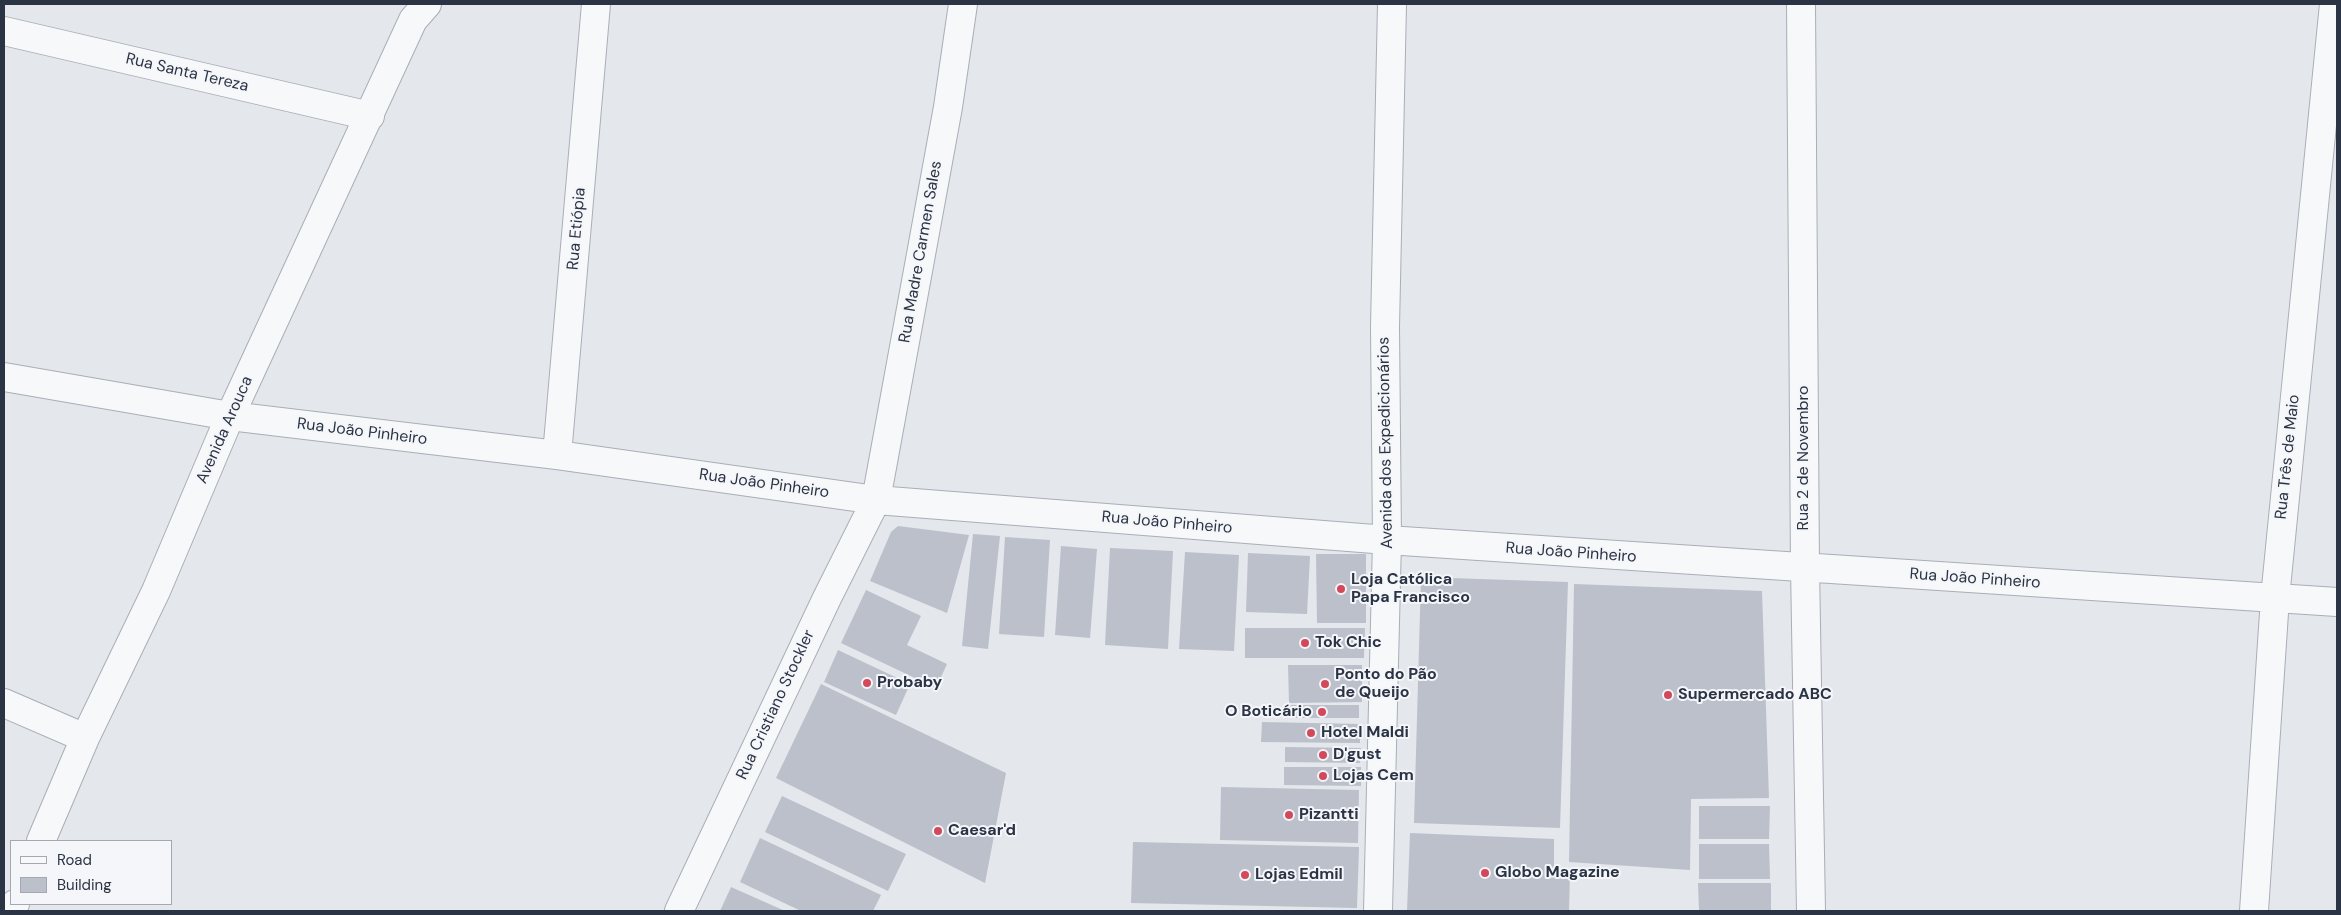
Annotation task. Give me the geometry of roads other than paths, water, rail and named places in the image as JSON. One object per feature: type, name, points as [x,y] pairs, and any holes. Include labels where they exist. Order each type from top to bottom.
[{"type":"street","name":"Rua Etiópia","points":[[557,455],[596,4]]},
{"type":"street","name":"Rua Madre Carmen Sales","points":[[876,500],[948,107],[963,4]]},
{"type":"street","name":"Avenida dos Expedicionários","points":[[1378,911],[1387,540],[1385,328],[1392,4]]},
{"type":"street","name":"Rua 2 de Novembro","points":[[1802,4],[1805,568],[1810,911]]},
{"type":"street","name":"Rua Três de Maio","points":[[2254,911],[2274,598],[2334,4]]},
{"type":"street","name":"Avenida Arouca","points":[[41,840],[85,738],[156,591],[230,416],[418,9]]},
{"type":"street","name":"Rua Santa Tereza","points":[[4,31],[370,116]]},
{"type":"street","name":"Rua João Pinheiro","points":[[4,377],[230,416],[557,455],[876,500],[1387,540],[2337,602]]},
{"type":"street","name":"Rua Cristiano Stockler","points":[[679,911],[827,598],[876,500]]},
{"type":"street","points":[[4,703],[85,738]]},
{"type":"place","name":"Loja Católica Papa Francisco","points":[[1341,589]]},
{"type":"place","name":"Tok Chic","points":[[1305,643]]},
{"type":"place","name":"Probaby","points":[[867,683]]},
{"type":"place","name":"Ponto do Pão de Queijo","points":[[1325,684]]},
{"type":"place","name":"Supermercado ABC","points":[[1668,695]]},
{"type":"place","name":"O Boticário","points":[[1322,712]]},
{"type":"place","name":"Hotel Maldi","points":[[1311,733]]},
{"type":"place","name":"D'gust","points":[[1323,755]]},
{"type":"place","name":"Lojas Cem","points":[[1323,776]]},
{"type":"place","name":"Pizantti","points":[[1289,815]]},
{"type":"place","name":"Caesar'd","points":[[938,831]]},
{"type":"place","name":"Globo Magazine","points":[[1485,873]]},
{"type":"place","name":"Lojas Edmil","points":[[1245,875]]}]
